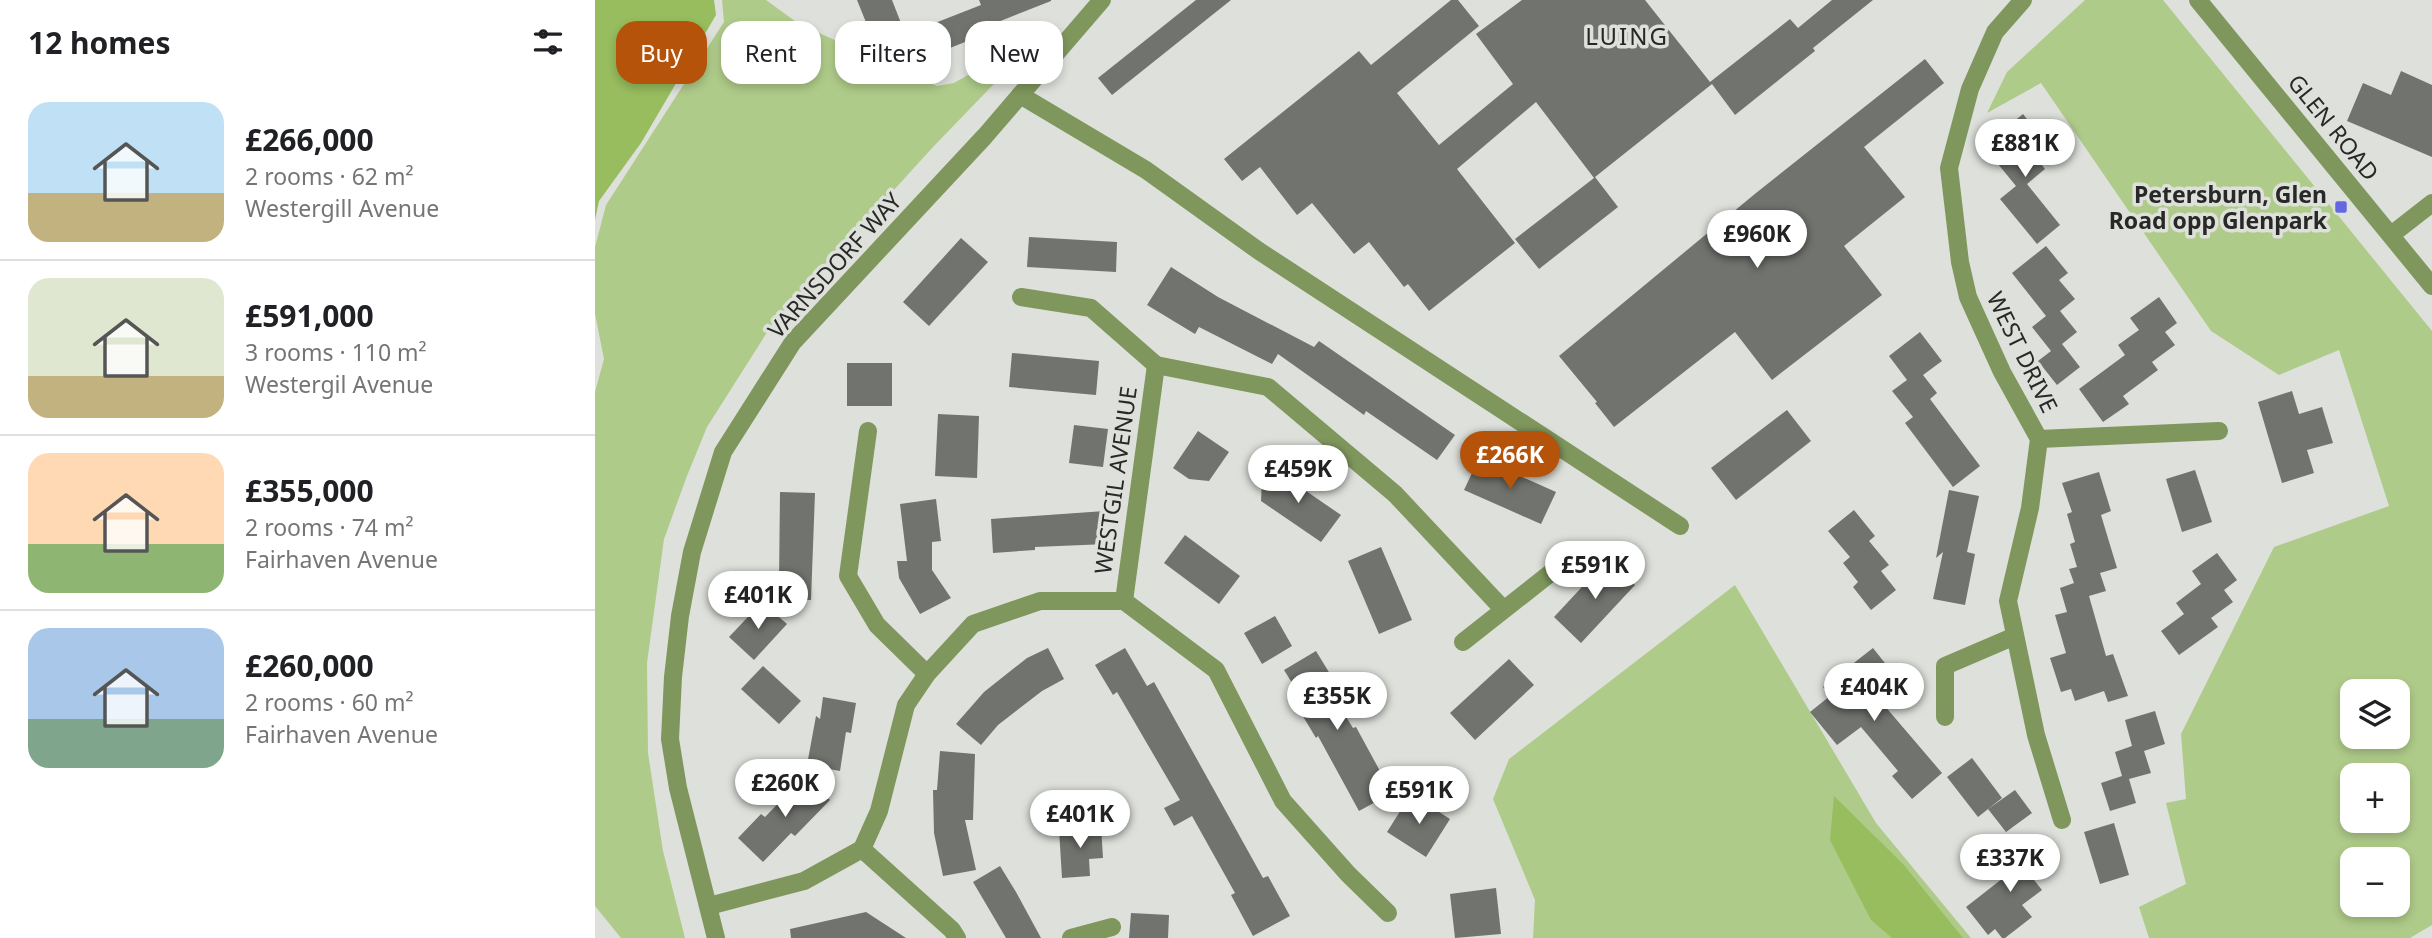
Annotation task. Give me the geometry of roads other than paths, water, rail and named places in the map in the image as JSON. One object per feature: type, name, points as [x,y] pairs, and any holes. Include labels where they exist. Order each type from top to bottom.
[{"type":"street","name":"VARNSDORF WAY","points":[[716,938],[678,788],[670,739],[677,641],[692,552],[723,452],[793,342],[985,136],[1102,0]]},
{"type":"street","name":"WEST DRIVE","points":[[2023,0],[1995,32],[1970,89],[1949,168],[1960,262],[1968,297],[2002,372],[2039,439],[2030,508],[2008,601],[2036,735],[2062,820]]},
{"type":"street","name":"GLEN ROAD","points":[[2199,0],[2432,286]]},
{"type":"street","points":[[1020,95],[1146,170],[1259,251],[1680,526]]},
{"type":"street","points":[[2391,235],[2432,203]]},
{"type":"street","points":[[1021,298],[1091,308],[1156,365],[1268,387],[1395,494],[1503,609]]},
{"type":"street","name":"WESTGIL AVENUE","points":[[1124,601],[1156,365]]},
{"type":"street","points":[[868,431],[848,576],[877,625],[927,674]]},
{"type":"street","points":[[2039,439],[2219,431]]},
{"type":"street","points":[[1463,642],[1562,565]]},
{"type":"street","points":[[709,906],[804,881],[862,849],[879,811],[907,705],[927,674],[973,624],[1040,601],[1124,601],[1216,670],[1283,801],[1347,874],[1388,913]]},
{"type":"street","points":[[1945,717],[1945,666],[2015,636]]},
{"type":"street","points":[[862,849],[952,930],[957,938]]},
{"type":"street","points":[[1071,938],[1112,927]]},
{"type":"place","name":"Petersburn, Glen Road opp Glenpark","points":[[2341,207]]},
{"type":"district","name":"LUING","points":[[1627,35]]}]
